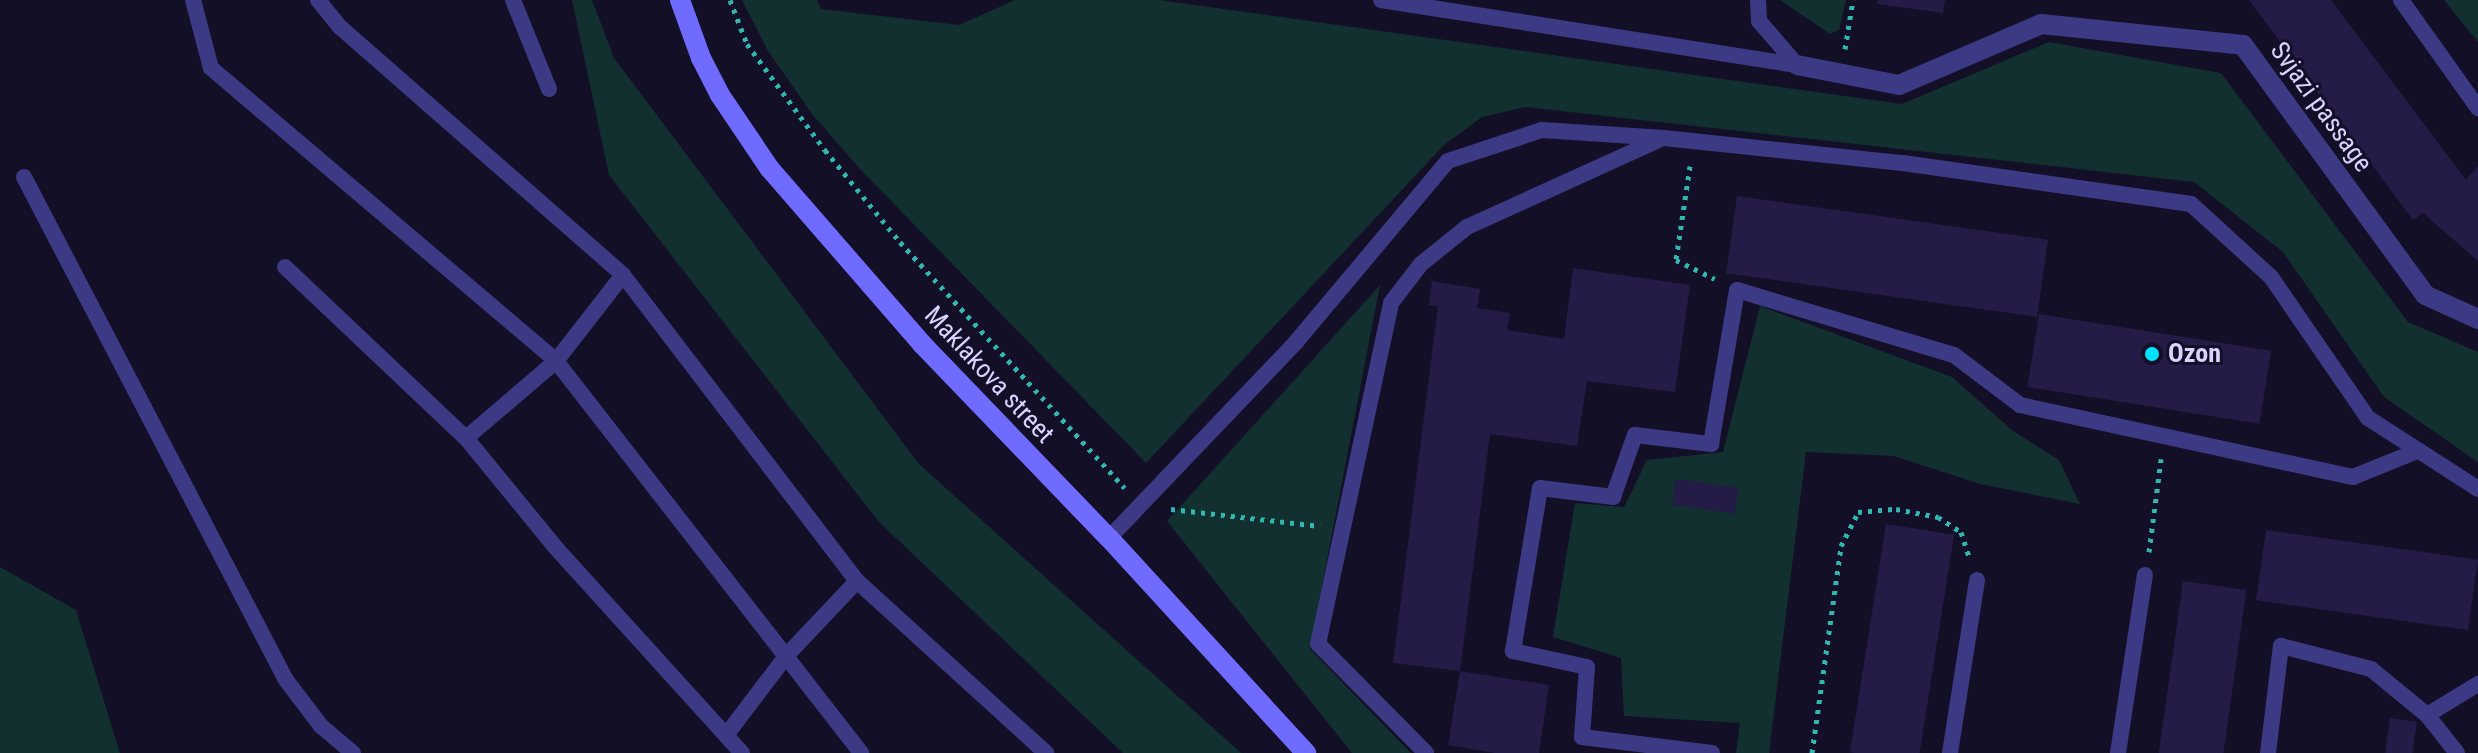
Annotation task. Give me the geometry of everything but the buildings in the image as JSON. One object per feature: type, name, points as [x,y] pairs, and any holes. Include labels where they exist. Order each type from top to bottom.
[{"type":"street","name":"Maklakova street","points":[[680,0],[701,58],[720,95],[770,169],[922,344],[1109,538],[1306,753]]},
{"type":"street","name":"Svjazi passage","points":[[1797,65],[1899,85],[2041,24],[2243,45],[2425,295],[2478,319]]},
{"type":"lane","points":[[193,0],[211,68],[556,361],[861,753]]},
{"type":"lane","points":[[318,0],[340,27],[623,275],[857,581],[1046,753]]},
{"type":"lane","points":[[513,0],[549,89]]},
{"type":"lane","points":[[1381,0],[1797,65]]},
{"type":"lane","points":[[1758,0],[1759,21],[1797,65]]},
{"type":"lane","points":[[2401,0],[2478,108]]},
{"type":"lane","points":[[1109,538],[1296,342],[1448,161],[1542,130],[1664,138],[1903,163],[2191,204],[2271,277],[2368,418],[2478,489]]},
{"type":"lane","points":[[1426,753],[1318,644],[1391,303],[1407,279],[1438,247],[1467,227],[1664,138]]},
{"type":"lane","points":[[24,177],[286,680],[321,726],[353,753]]},
{"type":"lane","points":[[285,267],[466,438],[556,548],[742,753]]},
{"type":"lane","points":[[466,438],[556,361],[623,275]]},
{"type":"lane","points":[[1712,753],[1582,737],[1587,667],[1513,651],[1540,488],[1613,497],[1635,435],[1711,444],[1737,290],[1954,355],[2020,405],[2353,477],[2417,451]]},
{"type":"lane","points":[[2118,753],[2145,575]]},
{"type":"lane","points":[[1950,753],[1977,580]]},
{"type":"lane","points":[[727,734],[787,655],[857,581]]},
{"type":"lane","points":[[2268,753],[2281,646],[2371,669],[2427,715],[2457,753]]},
{"type":"lane","points":[[2427,715],[2478,684]]},
{"type":"path","points":[[730,0],[747,44],[834,162],[900,242],[1140,505],[1343,529]]},
{"type":"path","points":[[1841,74],[1853,0]]},
{"type":"path","points":[[1693,141],[1676,260],[1737,290]]},
{"type":"path","points":[[2145,575],[2165,434]]},
{"type":"path","points":[[1812,753],[1841,546],[1858,512],[1896,509],[1938,517],[1961,532],[1977,580]]},
{"type":"green space","points":[[572,0],[592,0],[614,58],[919,464],[1241,753],[1123,753],[879,522],[609,175]]},
{"type":"green space","points":[[742,0],[817,0],[821,9],[959,25],[1015,0],[1159,0],[1902,104],[2049,42],[2221,73],[2408,322],[2478,352],[2478,462],[2384,397],[2283,252],[2194,182],[1525,107],[1482,117],[1444,145],[1146,463],[860,169],[812,114],[768,51]]},
{"type":"green space","points":[[1780,0],[1846,0],[1839,30],[1830,34]]},
{"type":"green space","points":[[2444,0],[2478,0],[2478,42]]},
{"type":"green space","points":[[1380,285],[1310,649],[1411,753],[1352,753],[1167,521]]},
{"type":"green space","points":[[1760,306],[1952,377],[2013,431],[2059,460],[2080,504],[1980,484],[1894,456],[1806,452],[1769,753],[1736,753],[1740,723],[1624,716],[1621,658],[1553,637],[1575,503],[1624,507],[1647,460],[1723,452]]},
{"type":"green space","points":[[0,567],[76,610],[120,753],[0,753]]},
{"type":"place","name":"Ozon","points":[[2152,354]]}]
